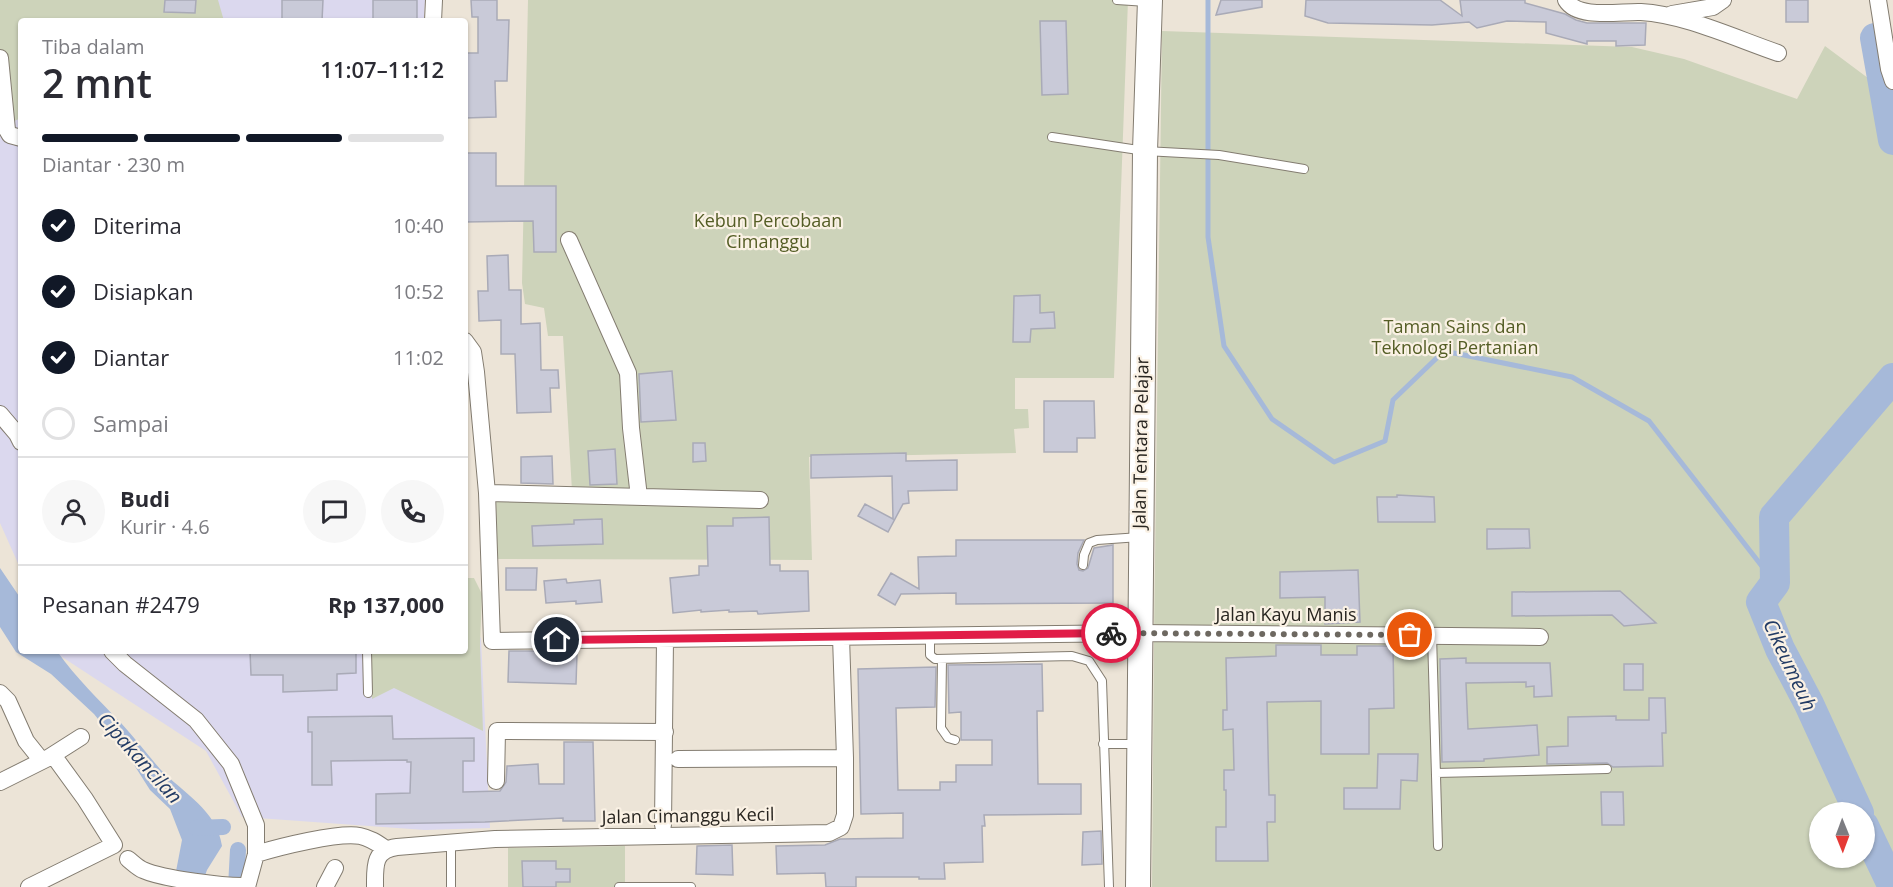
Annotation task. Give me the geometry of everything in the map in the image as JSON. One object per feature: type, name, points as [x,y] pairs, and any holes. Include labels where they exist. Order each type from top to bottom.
[{"type":"main road","name":"Jalan Tentara Pelajar","points":[[1138,887],[1145,151],[1150,1]]},
{"type":"street","points":[[433,18],[434,0]]},
{"type":"street","points":[[1566,0],[1570,6],[1583,11],[1638,12],[1680,18],[1778,52]]},
{"type":"street","points":[[1665,15],[1713,7],[1723,0]]},
{"type":"street","points":[[1878,0],[1891,75]]},
{"type":"street","points":[[0,58],[7,130],[10,135],[18,137]]},
{"type":"street","points":[[568,240],[628,372],[631,428],[639,497]]},
{"type":"street","points":[[468,346],[472,352],[476,372],[487,493],[492,641],[1139,633]]},
{"type":"street","points":[[0,414],[18,436]]},
{"type":"street","points":[[487,493],[760,500]]},
{"type":"street","name":"Jalan Kayu Manis","points":[[1139,633],[1540,637]]},
{"type":"street","name":"Jalan Cimanggu Kecil","points":[[386,849],[495,839],[829,833],[841,827],[845,815],[841,637]]},
{"type":"street","points":[[663,825],[665,639]]},
{"type":"street","points":[[115,654],[196,720],[231,764],[256,825],[256,854],[244,886],[171,877],[144,870],[128,859]]},
{"type":"street","points":[[0,693],[8,701],[26,741],[48,758],[85,799],[114,845],[29,887]]},
{"type":"street","points":[[496,781],[497,731],[665,732]]},
{"type":"street","points":[[0,782],[48,758],[81,737]]},
{"type":"street","points":[[678,759],[845,758]]},
{"type":"street","points":[[256,854],[282,846],[357,836],[371,839],[386,849],[379,855],[375,867],[375,887]]},
{"type":"street","points":[[325,887],[335,868]]},
{"type":"lane","points":[[1117,0],[1150,1]]},
{"type":"lane","points":[[1052,137],[1145,151],[1196,152],[1304,169]]},
{"type":"lane","points":[[1083,565],[1089,543],[1097,540],[1140,537]]},
{"type":"lane","points":[[1432,635],[1438,846]]},
{"type":"lane","points":[[930,636],[930,655],[935,659],[1072,656],[1089,661],[1102,681],[1109,887]]},
{"type":"lane","points":[[367,654],[368,693]]},
{"type":"lane","points":[[942,659],[941,728],[948,738],[955,740]]},
{"type":"lane","points":[[1104,744],[1140,744]]},
{"type":"lane","points":[[1436,772],[1606,769]]},
{"type":"lane","points":[[450,887],[451,843]]},
{"type":"lane","points":[[619,887],[691,887]]},
{"type":"shaded area","points":[[0,0],[425,0],[424,18],[18,18],[18,563],[0,523]]},
{"type":"shaded area","points":[[468,609],[481,639],[490,828],[425,830],[242,817],[206,751],[59,655],[468,654]]},
{"type":"green space","points":[[0,0],[218,0],[223,18],[18,18],[18,119],[10,123],[0,64]]},
{"type":"green space","name":"Kebun Percobaan Cimanggu","points":[[528,0],[1128,0],[1114,378],[1015,378],[1015,409],[1028,409],[1029,428],[1014,429],[1016,453],[809,457],[812,560],[497,559],[496,492],[572,491],[563,336],[548,336],[544,308],[525,304],[522,283]]},
{"type":"green space","name":"Taman Sains dan Teknologi Pertanian","points":[[1162,31],[1632,47],[1684,59],[1797,99],[1825,46],[1876,84],[1893,116],[1893,887],[1152,887]]},
{"type":"green space","points":[[468,578],[474,578],[482,594],[480,644],[483,731],[394,688],[372,699],[371,654],[468,654]]},
{"type":"green space","points":[[625,846],[625,887],[508,887],[508,848]]},
{"type":"water","points":[[0,568],[18,595],[18,653],[0,627]]},
{"type":"water","name":"Cipakancilan","points":[[19,654],[59,654],[160,769],[206,812],[219,833],[222,846],[207,870],[201,887],[173,887],[182,840],[170,809],[150,790],[131,760],[94,714],[51,674]]},
{"type":"building","points":[[165,0],[196,0],[195,13],[164,12]]},
{"type":"building","points":[[282,0],[323,0],[322,18],[282,18]]},
{"type":"building","points":[[373,0],[417,0],[417,18],[373,18]]},
{"type":"building","points":[[471,0],[497,0],[497,20],[509,20],[507,81],[495,81],[496,117],[468,118],[468,53],[478,53],[478,17],[472,17]]},
{"type":"building","points":[[1221,0],[1262,0],[1262,7],[1216,15]]},
{"type":"building","points":[[1306,0],[1440,0],[1462,16],[1460,0],[1525,0],[1525,3],[1565,14],[1587,23],[1646,23],[1645,45],[1616,46],[1616,41],[1587,41],[1587,44],[1546,33],[1546,22],[1507,21],[1477,28],[1469,22],[1432,25],[1328,23],[1305,16]]},
{"type":"building","points":[[1786,0],[1808,0],[1808,22],[1786,22]]},
{"type":"building","points":[[1040,21],[1066,21],[1068,94],[1042,95]]},
{"type":"building","points":[[468,153],[496,153],[496,186],[556,186],[556,252],[534,252],[533,221],[468,222]]},
{"type":"building","points":[[508,255],[509,290],[521,290],[521,324],[540,323],[541,370],[558,370],[559,388],[550,388],[551,412],[517,413],[515,354],[501,354],[501,320],[479,321],[478,291],[488,291],[487,256]]},
{"type":"building","points":[[1040,295],[1040,313],[1054,312],[1055,328],[1031,329],[1030,342],[1013,342],[1014,296]]},
{"type":"building","points":[[672,371],[676,420],[641,422],[639,374]]},
{"type":"building","points":[[1044,401],[1094,401],[1095,438],[1077,438],[1077,452],[1044,452]]},
{"type":"building","points":[[693,443],[705,443],[706,461],[693,462]]},
{"type":"building","points":[[615,449],[617,484],[590,485],[588,451]]},
{"type":"building","points":[[906,453],[906,461],[957,460],[957,490],[908,491],[909,503],[903,504],[888,532],[858,516],[865,504],[893,519],[892,476],[811,478],[811,455]]},
{"type":"building","points":[[552,456],[553,484],[521,483],[521,457]]},
{"type":"building","points":[[1397,495],[1434,497],[1435,522],[1378,522],[1377,497],[1397,497]]},
{"type":"building","points":[[769,517],[770,565],[780,565],[780,571],[808,571],[809,611],[758,614],[757,611],[701,612],[701,610],[673,613],[670,578],[699,575],[699,566],[708,566],[707,526],[733,526],[733,518]]},
{"type":"building","points":[[602,519],[603,544],[533,546],[532,526],[574,524],[574,520]]},
{"type":"building","points":[[1487,529],[1529,529],[1530,548],[1487,549]]},
{"type":"building","points":[[956,540],[1084,540],[1078,553],[1077,564],[1079,570],[1083,571],[1088,568],[1094,548],[1113,545],[1113,603],[956,604],[956,593],[901,594],[895,605],[878,595],[891,573],[919,589],[918,557],[956,556]]},
{"type":"building","points":[[506,568],[537,568],[536,590],[506,590]]},
{"type":"building","points":[[1358,570],[1360,622],[1325,624],[1325,597],[1280,598],[1280,572]]},
{"type":"building","points":[[566,579],[567,583],[600,580],[602,602],[546,603],[544,581]]},
{"type":"building","points":[[1620,591],[1656,623],[1624,626],[1612,615],[1512,616],[1512,592]]},
{"type":"building","points":[[1276,645],[1321,645],[1321,655],[1357,655],[1357,646],[1393,646],[1394,708],[1369,709],[1369,754],[1321,754],[1321,701],[1267,702],[1269,795],[1275,795],[1275,822],[1267,822],[1268,861],[1216,861],[1216,827],[1226,827],[1224,770],[1234,770],[1233,729],[1223,730],[1223,710],[1227,710],[1226,658],[1276,656]]},
{"type":"building","points":[[509,651],[577,654],[576,684],[508,682]]},
{"type":"building","points":[[250,654],[356,654],[356,673],[337,674],[337,690],[283,692],[283,675],[251,675]]},
{"type":"building","points":[[1466,658],[1466,663],[1550,663],[1552,696],[1534,697],[1534,686],[1526,687],[1526,682],[1466,683],[1468,729],[1537,725],[1539,755],[1484,759],[1484,761],[1442,762],[1440,659]]},
{"type":"building","points":[[1042,664],[1043,711],[1037,711],[1038,784],[1081,784],[1081,814],[984,815],[983,862],[944,863],[945,879],[856,877],[856,887],[826,887],[825,873],[777,874],[776,846],[825,845],[840,839],[903,838],[903,813],[861,814],[858,669],[936,667],[935,707],[896,708],[898,790],[940,790],[940,782],[956,782],[956,765],[992,765],[992,740],[961,740],[961,712],[949,713],[948,665]]},
{"type":"building","points":[[1624,664],[1643,664],[1643,690],[1624,690]]},
{"type":"building","points":[[1649,698],[1665,698],[1666,733],[1662,733],[1663,766],[1613,767],[1607,763],[1547,764],[1547,747],[1568,746],[1568,717],[1616,716],[1616,720],[1649,720]]},
{"type":"building","points":[[392,716],[393,739],[474,738],[474,761],[463,761],[463,792],[500,791],[506,782],[507,766],[538,764],[539,784],[564,784],[564,742],[593,742],[595,821],[563,821],[563,818],[376,824],[376,794],[410,793],[411,762],[407,760],[331,761],[332,785],[312,785],[312,732],[308,732],[308,717]]},
{"type":"building","points":[[1378,754],[1418,754],[1417,781],[1401,780],[1400,809],[1344,809],[1344,788],[1377,788]]},
{"type":"building","points":[[1601,792],[1623,792],[1624,825],[1602,825]]},
{"type":"building","points":[[1101,831],[1102,864],[1082,865],[1083,832]]},
{"type":"building","points":[[732,845],[733,875],[696,874],[697,846]]},
{"type":"building","points":[[522,861],[556,861],[556,869],[570,869],[570,882],[556,882],[556,887],[523,887]]},
{"type":"waterway","points":[[1208,0],[1208,237],[1224,346],[1272,419],[1334,462],[1385,441],[1393,400],[1444,351],[1572,377],[1649,421],[1775,583]]},
{"type":"waterway","name":"Cikeumeuh","points":[[1875,38],[1893,140]]},
{"type":"waterway","name":"Cikeumeuh","points":[[1854,802],[1809,704],[1780,649],[1761,602],[1775,583],[1774,517],[1893,378]]},
{"type":"waterway","points":[[196,828],[223,827]]},
{"type":"waterway","name":"Cikeumeuh","points":[[1875,849],[1893,887]]},
{"type":"waterway","points":[[236,887],[238,850]]},
{"type":"way so far","points":[[1111,633],[1410,635]]},
{"type":"route","points":[[557,640],[1111,633]]}]
